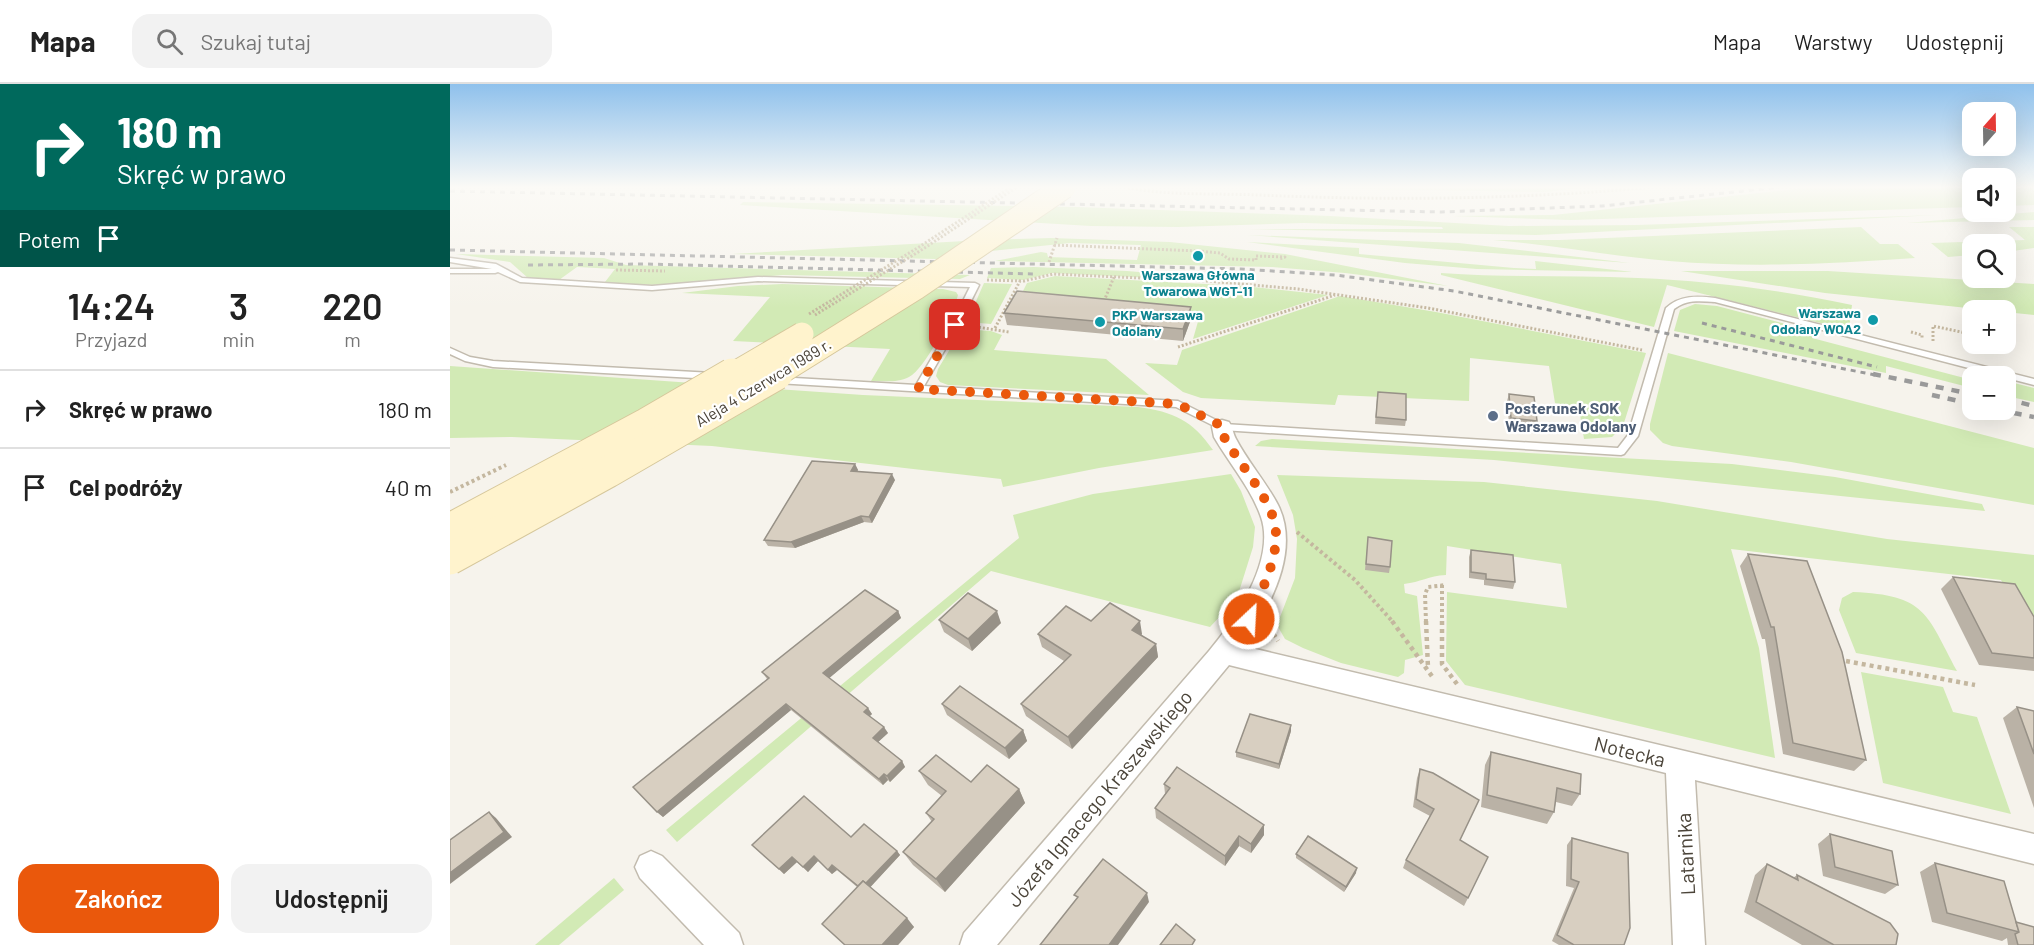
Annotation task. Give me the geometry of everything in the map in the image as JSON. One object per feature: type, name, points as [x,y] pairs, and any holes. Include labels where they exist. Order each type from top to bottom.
[{"type":"main road","name":"Aleja 4 Czerwca 1989 r.","points":[[450,529],[773,351],[905,272],[972,227]]},
{"type":"main road","name":"Aleja 4 Czerwca 1989 r.","points":[[450,559],[674,435],[790,367],[921,286],[1006,227]]},
{"type":"street","points":[[1222,426],[1224,437],[1273,518]]},
{"type":"street","name":"Józefa Ignacego Kraszewskiego","points":[[976,945],[1192,688],[1225,653],[1249,619],[1268,574],[1276,540],[1273,518]]},
{"type":"street","name":"Notecka","points":[[1225,653],[2034,849]]},
{"type":"street","name":"Latarnika","points":[[1680,763],[1692,943]]},
{"type":"street","points":[[651,867],[727,945]]},
{"type":"lane","points":[[450,260],[493,266],[520,280],[652,288],[758,279],[975,285],[918,389]]},
{"type":"lane","points":[[450,271],[502,271]]},
{"type":"lane","points":[[450,351],[468,359],[500,365],[1178,404],[1222,426],[1622,452],[1633,436],[1670,308],[1678,301],[1694,297],[1715,300],[2034,382]]},
{"type":"path","points":[[1049,262],[1057,238]]},
{"type":"path","points":[[1054,245],[1198,251],[1220,253],[1229,259],[1256,260],[1256,256],[1285,257],[1279,259]]},
{"type":"path","points":[[1101,310],[1114,277]]},
{"type":"path","points":[[995,328],[1020,281]]},
{"type":"path","points":[[1254,284],[1434,309],[1657,352]]},
{"type":"path","points":[[1178,347],[1339,294]]},
{"type":"path","points":[[955,325],[995,328],[1009,332]]},
{"type":"path","points":[[1933,341],[1933,326],[1962,332]]},
{"type":"path","points":[[1273,518],[1291,528],[1333,559],[1383,612],[1428,668],[1452,708]]},
{"type":"path","points":[[1428,668],[1425,594],[1428,587],[1444,585],[1442,664]]},
{"type":"path","points":[[1846,661],[1975,685]]},
{"type":"green space","points":[[1442,227],[1693,227],[1536,235],[1248,229],[1443,229]]},
{"type":"green space","points":[[1861,227],[1880,244],[1898,244],[1915,258],[1792,264],[1700,263],[1647,259],[1493,240],[1560,240]]},
{"type":"green space","points":[[2009,227],[2034,227],[2034,248],[2016,251],[2016,240],[2025,240]]},
{"type":"green space","points":[[1247,235],[1459,243],[1630,263]]},
{"type":"green space","points":[[1051,238],[1170,242],[1285,254],[1448,286],[1345,273],[1272,267],[995,261],[1041,252],[1047,253],[1048,257],[1137,260],[1141,245],[1070,243],[981,252],[977,260],[732,254]]},
{"type":"green space","points":[[1247,242],[1359,248],[1359,254],[1514,268],[1536,269],[1535,261],[1633,272],[1477,269],[1405,263]]},
{"type":"green space","points":[[1962,242],[1962,256],[1948,257],[1931,243]]},
{"type":"green space","points":[[456,254],[604,258],[626,265],[970,275],[960,279],[783,275],[663,285],[609,284],[605,282],[615,269],[577,267],[559,280],[528,278],[510,262]]},
{"type":"green space","points":[[1034,267],[1127,271],[1238,282],[1052,273],[1023,280],[987,278],[991,268]]},
{"type":"green space","points":[[1681,271],[1828,271],[1962,279],[1962,288],[2016,288],[2016,283],[2034,284],[2034,315],[2016,313],[2016,300],[1962,300],[1962,307],[1825,293]]},
{"type":"green space","points":[[1441,273],[1692,281],[1773,291],[1852,305],[1849,330],[1667,285],[1654,327],[1441,275]]},
{"type":"green space","points":[[1055,276],[1243,286],[1328,295],[1193,339],[1199,318],[1018,301],[1027,283]]},
{"type":"green space","points":[[984,283],[1012,284],[991,324],[967,322]]},
{"type":"green space","points":[[782,284],[943,289],[956,292],[958,295],[945,327],[930,353],[915,372],[900,380],[871,381],[890,349],[733,341],[770,297],[682,293],[738,286]]},
{"type":"green space","points":[[1340,296],[1436,312],[1646,353],[1623,426],[1612,437],[1584,439],[1579,408],[1555,403],[1549,366],[1470,358],[1469,401],[1338,395],[1335,405],[1201,398],[1183,392],[1145,363],[1177,365],[1182,350]]},
{"type":"green space","points":[[1695,304],[1717,306],[1813,331],[1812,338],[1962,377],[1962,385],[1886,366],[1886,373],[1674,331],[1680,310]]},
{"type":"green space","points":[[962,329],[991,331],[1002,335],[994,350],[1106,359],[1149,395],[948,385],[940,382],[936,376]]},
{"type":"green space","points":[[1668,353],[2034,448],[2034,505],[1791,462],[1663,443],[1650,430],[1650,424]]},
{"type":"green space","points":[[450,366],[863,395],[1138,407],[1181,419],[1197,431],[1213,450],[1099,468],[1003,487],[1001,479],[712,446],[512,437],[450,438]]},
{"type":"green space","points":[[2016,384],[2034,388],[2034,402],[2016,398]]},
{"type":"green space","points":[[1272,439],[1732,464],[1835,477],[1982,504],[1985,511],[1494,460],[1255,446],[1261,441]]},
{"type":"green space","points":[[1231,474],[1241,491],[1255,527],[1253,547],[1237,598],[1210,627],[991,571],[677,842],[666,830],[1019,538],[1013,515],[1093,494]]},
{"type":"green space","points":[[1277,475],[1484,482],[1657,501],[1887,539],[2034,555],[2034,639],[2001,580],[1731,549],[1759,648],[1775,758],[1465,685],[1446,661],[1447,592],[1567,608],[1561,564],[1447,546],[1446,575],[1404,584],[1405,593],[1417,596],[1423,655],[1405,660],[1404,673],[1398,677],[1341,663],[1285,639],[1277,625],[1295,578],[1297,539],[1293,515]]},
{"type":"green space","points":[[1853,592],[1896,597],[1921,611],[1930,621],[1957,671],[1856,653],[1839,610],[1842,598]]},
{"type":"green space","points":[[1861,672],[1943,687],[1953,712],[1977,717],[2011,814],[1883,783]]},
{"type":"green space","points":[[614,878],[624,890],[559,945],[535,945]]},
{"type":"building","points":[[1017,291],[1191,307],[1183,329],[1004,313]]},
{"type":"building","points":[[1378,392],[1406,394],[1406,420],[1376,417]]},
{"type":"building","points":[[1509,394],[1534,397],[1537,421],[1511,418]]},
{"type":"building","points":[[812,461],[855,464],[851,471],[892,474],[869,517],[861,516],[791,542],[764,540]]},
{"type":"building","points":[[1368,537],[1392,541],[1390,567],[1366,564]]},
{"type":"building","points":[[1471,550],[1513,555],[1515,582],[1486,579],[1486,574],[1471,572]]},
{"type":"building","points":[[1748,554],[1807,561],[1842,652],[1866,760],[1793,743],[1774,627],[1771,627]]},
{"type":"building","points":[[1953,577],[2015,584],[2034,617],[2034,658],[1992,653]]},
{"type":"building","points":[[865,590],[898,611],[823,673],[868,708],[864,712],[884,727],[873,738],[902,761],[887,776],[884,774],[879,779],[786,704],[657,812],[633,787],[769,678],[762,672]]},
{"type":"building","points":[[968,593],[997,611],[968,639],[939,620]]},
{"type":"building","points":[[1110,603],[1140,621],[1132,630],[1156,644],[1068,737],[1021,704],[1071,655],[1038,634],[1066,606],[1091,621]]},
{"type":"building","points":[[960,686],[1023,730],[1005,748],[942,704]]},
{"type":"building","points":[[2017,707],[2034,711],[2034,754]]},
{"type":"building","points":[[1250,714],[1291,725],[1279,764],[1236,752]]},
{"type":"building","points":[[1491,752],[1581,774],[1580,794],[1557,788],[1554,812],[1487,795]]},
{"type":"building","points":[[936,755],[971,782],[987,765],[1019,789],[936,879],[903,852],[934,819],[926,813],[946,791],[919,771]]},
{"type":"building","points":[[1177,767],[1264,825],[1251,844],[1239,836],[1225,856],[1155,808],[1170,788],[1164,784]]},
{"type":"building","points":[[1420,769],[1433,773],[1479,800],[1460,840],[1488,857],[1468,898],[1406,860],[1434,809],[1416,799]]},
{"type":"building","points":[[804,796],[851,837],[864,824],[897,851],[866,883],[863,881],[858,886],[832,865],[828,870],[814,856],[803,867],[792,857],[779,869],[752,845]]},
{"type":"building","points":[[489,812],[504,832],[450,873],[450,840]]},
{"type":"building","points":[[1830,834],[1892,851],[1898,885],[1835,867]]},
{"type":"building","points":[[1308,836],[1357,868],[1346,887],[1296,854]]},
{"type":"building","points":[[1572,838],[1628,853],[1630,928],[1624,945],[1574,945],[1557,935],[1579,882],[1571,879]]},
{"type":"building","points":[[1103,859],[1147,893],[1109,945],[1040,945],[1078,897],[1074,895]]},
{"type":"building","points":[[1935,863],[2004,881],[2019,932],[1947,913]]},
{"type":"building","points":[[1767,864],[1798,880],[1797,875],[1890,923],[1898,934],[1896,945],[1834,945],[1756,902]]},
{"type":"building","points":[[863,881],[907,918],[882,945],[845,945],[822,924]]},
{"type":"building","points":[[2016,922],[2034,927],[2034,945],[2018,945],[2015,934],[2019,932]]},
{"type":"building","points":[[1176,924],[1195,940],[1192,945],[1160,945]]},
{"type":"railway","points":[[450,250],[1241,269],[1335,275],[1454,291],[1880,376]]},
{"type":"railway","points":[[528,265],[645,264],[1033,274]]},
{"type":"railway","points":[[1702,323],[1877,367]]},
{"type":"railway","points":[[1873,374],[1962,392]]},
{"type":"railway","points":[[1932,395],[1962,402]]},
{"type":"railway","points":[[2016,402],[2034,406]]},
{"type":"railway","points":[[2016,414],[2034,417]]},
{"type":"place","name":"Warszawa Główna Towarowa WGT-11","points":[[1198,256]]},
{"type":"place","name":"Warszawa Odolany WOA2","points":[[1873,320]]},
{"type":"place","name":"PKP Warszawa Odolany","points":[[1100,322]]},
{"type":"place","name":"Posterunek SOK Warszawa Odolany","points":[[1493,416]]},
{"type":"route","points":[[955,325],[918,389],[1178,404],[1222,426],[1224,437],[1264,499],[1273,518],[1276,540],[1268,574],[1249,619]]}]
